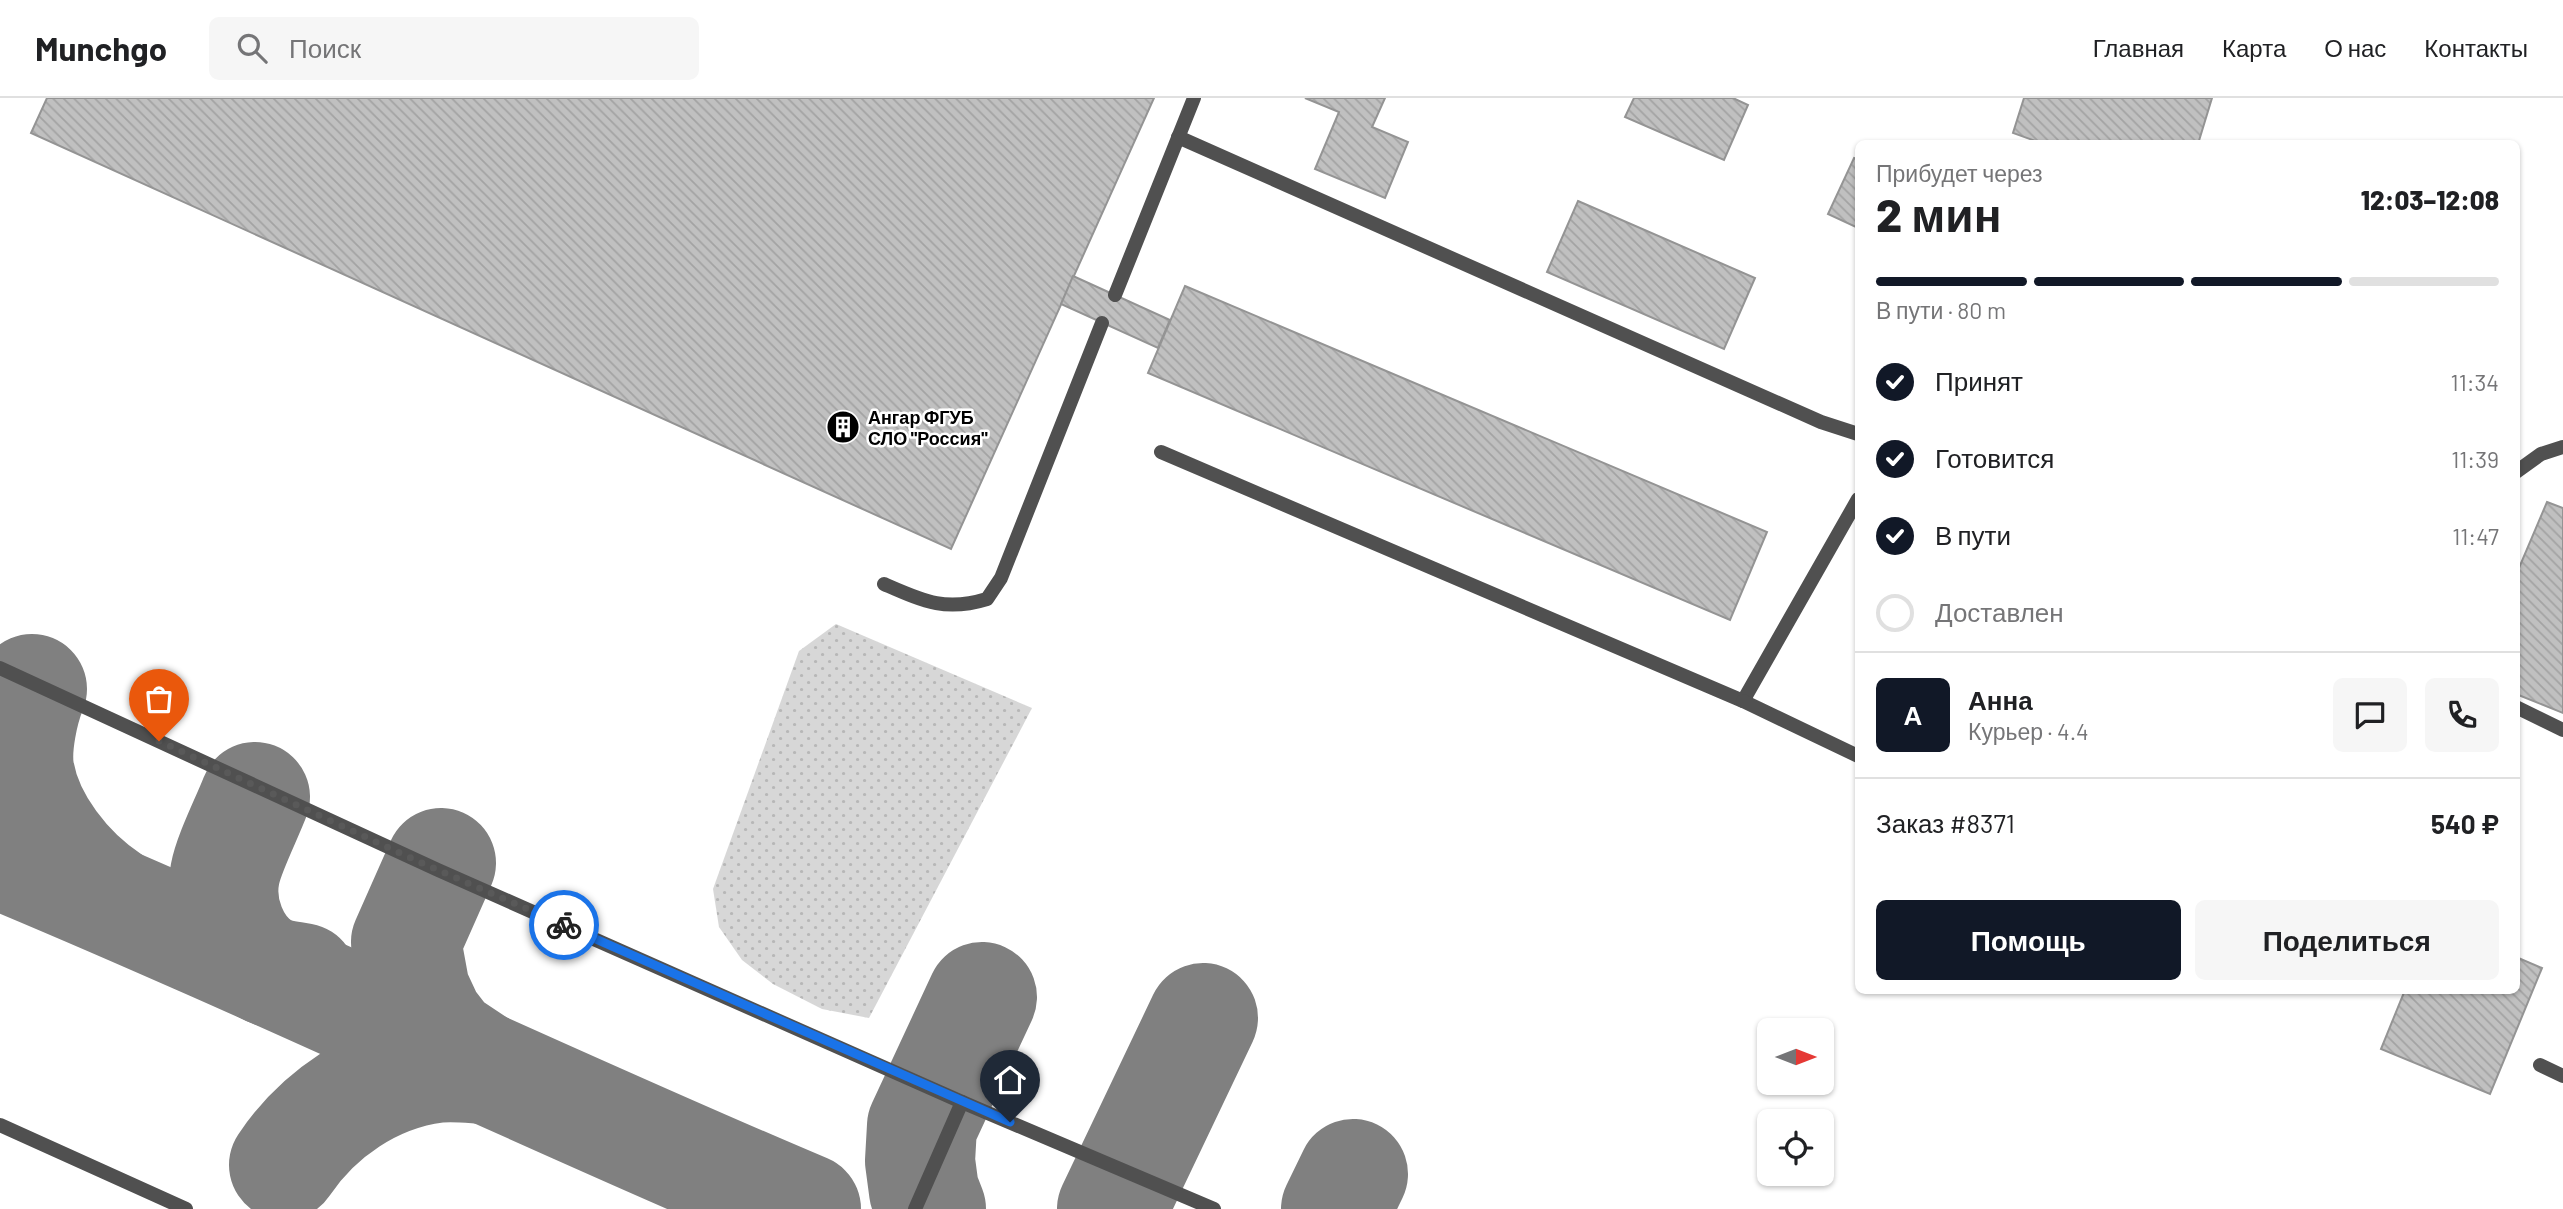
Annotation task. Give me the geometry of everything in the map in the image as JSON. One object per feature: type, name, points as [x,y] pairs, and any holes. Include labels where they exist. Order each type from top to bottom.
[{"type":"lane","points":[[1115,295],[1194,98]]},
{"type":"lane","points":[[1178,137],[1808,416],[1855,433]]},
{"type":"lane","points":[[884,583],[931,602],[962,606],[987,599],[1001,578],[1102,323]]},
{"type":"lane","points":[[2520,469],[2541,454],[2563,447]]},
{"type":"lane","points":[[1161,452],[1743,702],[1855,755]]},
{"type":"lane","points":[[1743,702],[1855,504]]},
{"type":"lane","points":[[0,668],[426,864],[962,1102],[1214,1209]]},
{"type":"lane","points":[[2520,709],[2563,730]]},
{"type":"lane","points":[[2540,1065],[2563,1076]]},
{"type":"lane","points":[[915,1209],[962,1102]]},
{"type":"lane","points":[[0,1125],[186,1209]]},
{"type":"shaded area","points":[[836,624],[1032,708],[869,1018],[822,1009],[773,984],[742,960],[719,927],[713,889],[799,651]]},
{"type":"building","name":"Ангар ФГУБ СЛО \"Россия\"","points":[[47,98],[1154,98],[951,549],[31,133]]},
{"type":"building","points":[[1305,98],[1385,98],[1372,127],[1408,142],[1385,198],[1315,169],[1339,112]]},
{"type":"building","points":[[1634,98],[1733,98],[1748,105],[1724,160],[1625,117]]},
{"type":"building","points":[[2024,98],[2212,98],[2199,140],[2033,140],[2013,133]]},
{"type":"building","points":[[1854,158],[1855,227],[1828,214]]},
{"type":"building","points":[[1578,201],[1755,278],[1724,349],[1547,272]]},
{"type":"building","points":[[1073,276],[1170,320],[1158,348],[1061,304]]},
{"type":"building","points":[[1185,286],[1767,532],[1730,620],[1148,373]]},
{"type":"building","points":[[2547,502],[2563,508],[2563,713],[2520,696],[2520,566]]},
{"type":"building","points":[[2520,959],[2542,968],[2490,1094],[2381,1049],[2403,994],[2520,994]]},
{"type":"taxiway","points":[[32,689],[19,739],[19,769],[23,788],[40,826],[52,844],[80,875],[111,900]]},
{"type":"taxiway","points":[[255,797],[225,874],[223,887],[226,915],[237,940],[254,961],[273,973],[302,978]]},
{"type":"taxiway","points":[[0,854],[806,1209]]},
{"type":"taxiway","points":[[284,1165],[313,1129],[349,1100],[370,1089],[413,1072],[454,1067],[485,1069],[446,1043],[429,1021],[415,991],[406,942],[441,863]]},
{"type":"taxiway","points":[[931,1209],[924,1191],[920,1161],[922,1126],[982,997]]},
{"type":"taxiway","points":[[1112,1209],[1203,1018]]},
{"type":"taxiway","points":[[1336,1209],[1353,1174]]},
{"type":"way so far","points":[[159,741],[415,860],[564,925]]},
{"type":"place","name":"Ангар ФГУБ СЛО \"Россия\"","points":[[843,427]]},
{"type":"route","points":[[564,925],[1010,1122]]}]
